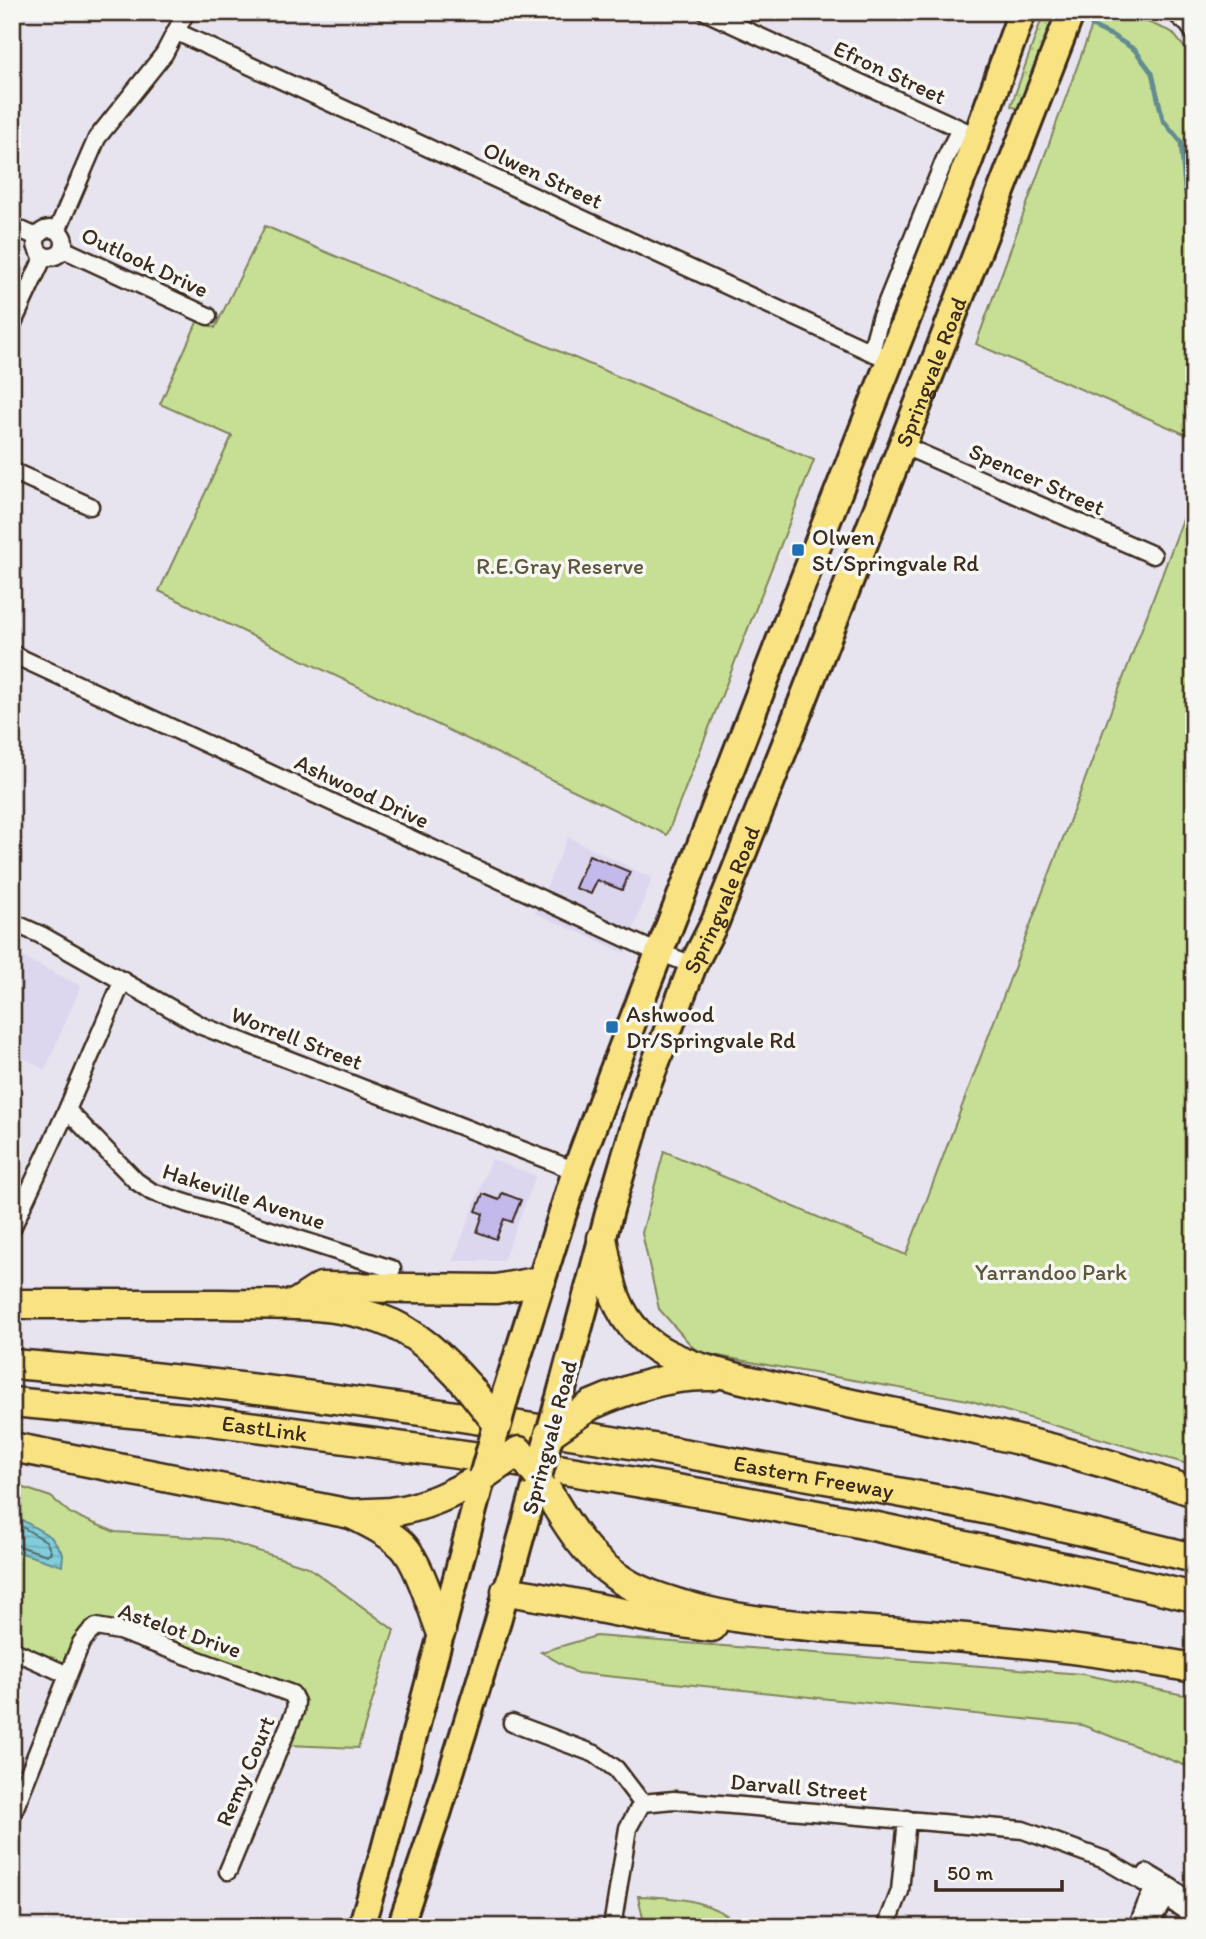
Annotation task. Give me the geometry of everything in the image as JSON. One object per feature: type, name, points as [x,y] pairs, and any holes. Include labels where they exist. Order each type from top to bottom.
[{"type":"highway","name":"Springvale Road","points":[[477,1482],[498,1424],[576,1171],[881,355],[969,133],[1021,12]]},
{"type":"highway","name":"Springvale Road","points":[[549,1434],[640,1107],[693,965],[715,922],[1072,12]]},
{"type":"highway","points":[[602,1238],[615,1297],[624,1318],[640,1336],[671,1356],[736,1378],[1045,1446],[1111,1464],[1194,1492]]},
{"type":"highway","points":[[292,1305],[321,1287],[496,1289],[541,1281]]},
{"type":"highway","points":[[12,1304],[292,1305],[346,1309],[383,1320],[418,1339],[447,1363],[498,1424],[583,1547],[631,1586],[649,1594],[723,1616],[795,1625],[993,1640],[1194,1668]]},
{"type":"highway","name":"EastLink","points":[[12,1364],[201,1381],[431,1412]]},
{"type":"highway","points":[[532,1476],[549,1434],[592,1405],[630,1389],[671,1378],[736,1378]]},
{"type":"highway","name":"EastLink","points":[[12,1402],[196,1419],[532,1476]]},
{"type":"highway","name":"Eastern Freeway","points":[[431,1412],[626,1443],[925,1497],[1194,1558]]},
{"type":"highway","points":[[12,1447],[351,1514],[391,1512],[415,1507],[438,1500],[477,1482],[532,1476]]},
{"type":"highway","name":"Eastern Freeway","points":[[532,1476],[718,1496],[866,1524],[1194,1597]]},
{"type":"highway","points":[[351,1514],[383,1531],[405,1548],[420,1576],[441,1631]]},
{"type":"highway","points":[[506,1591],[674,1623],[711,1627],[795,1625]]},
{"type":"main road","name":"Springvale Road","points":[[400,1927],[438,1814],[506,1591],[532,1476]]},
{"type":"main road","name":"Springvale Road","points":[[361,1927],[441,1631],[477,1482]]},
{"type":"street","points":[[57,231],[97,138],[164,54],[186,12]]},
{"type":"street","name":"Efron Street","points":[[706,12],[969,133]]},
{"type":"street","points":[[1177,12],[1194,30]]},
{"type":"street","name":"Olwen Street","points":[[177,32],[881,355]]},
{"type":"street","points":[[12,226],[37,237]]},
{"type":"street","points":[[46,230],[57,231],[62,236],[63,249],[55,257],[44,256],[37,250],[37,237],[46,230]]},
{"type":"street","name":"Outlook Drive","points":[[63,249],[208,316]]},
{"type":"street","points":[[12,325],[44,256]]},
{"type":"street","name":"Spencer Street","points":[[902,445],[1153,555]]},
{"type":"street","points":[[12,471],[90,506]]},
{"type":"street","name":"Ashwood Drive","points":[[12,654],[659,952],[693,965]]},
{"type":"street","name":"Worrell Street","points":[[12,922],[41,935],[202,1026],[576,1171]]},
{"type":"street","points":[[12,1228],[123,980]]},
{"type":"street","name":"Hakeville Avenue","points":[[67,1110],[136,1181],[152,1192],[392,1269]]},
{"type":"street","name":"Astelot Drive","points":[[12,1815],[84,1638],[96,1627],[106,1628],[286,1690]]},
{"type":"street","points":[[12,1650],[68,1675]]},
{"type":"street","name":"Remy Court","points":[[228,1871],[295,1711],[296,1702],[286,1690]]},
{"type":"street","points":[[512,1723],[595,1754],[616,1769],[642,1803],[628,1828],[612,1927]]},
{"type":"street","name":"Darvall Street","points":[[642,1803],[674,1800],[1023,1830],[1105,1860],[1142,1870],[1194,1917]]},
{"type":"street","points":[[886,1927],[900,1891],[907,1819]]},
{"type":"street","points":[[1137,1927],[1163,1889]]},
{"type":"street","points":[[1147,1927],[1163,1889]]},
{"type":"street","name":"Darvall Street","points":[[1163,1889],[1194,1905]]},
{"type":"shaded area","points":[[568,837],[652,878],[625,953],[535,913]]},
{"type":"shaded area","points":[[12,952],[81,986],[45,1070],[12,1052]]},
{"type":"shaded area","points":[[491,1159],[536,1176],[503,1261],[453,1261]]},
{"type":"green space","points":[[1044,12],[1058,12],[1018,109],[1011,106]]},
{"type":"green space","points":[[1097,12],[1123,12],[1172,32],[1185,48],[1194,82],[1194,438],[976,344]]},
{"type":"green space","name":"R.E.Gray Reserve","points":[[265,226],[814,460],[667,835],[159,591],[232,436],[160,404],[198,320],[215,328]]},
{"type":"green space","name":"Yarrandoo Park","points":[[1194,490],[1194,1466],[968,1400],[697,1352],[659,1309],[642,1233],[664,1151],[906,1255]]},
{"type":"green space","points":[[12,1484],[51,1497],[71,1514],[115,1532],[221,1539],[308,1567],[394,1630],[358,1748],[289,1745],[305,1702],[297,1688],[123,1625],[93,1621],[65,1667],[12,1644]]},
{"type":"green space","points":[[596,1636],[1082,1674],[1194,1697],[1194,1769],[1082,1725],[577,1673],[541,1652]]},
{"type":"green space","points":[[638,1896],[694,1902],[719,1911],[743,1927],[645,1927]]},
{"type":"water","points":[[12,1514],[51,1537],[63,1554],[62,1566],[12,1550]]},
{"type":"building","points":[[589,855],[630,872],[622,890],[597,880],[591,894],[575,888]]},
{"type":"building","points":[[502,1193],[521,1200],[512,1222],[504,1219],[496,1239],[477,1232],[483,1214],[476,1211],[483,1194],[499,1200]]},
{"type":"waterway","points":[[1092,26],[1135,50],[1152,73],[1163,120],[1181,142],[1185,189],[1194,215]]},
{"type":"place","name":"Olwen St/Springvale Rd","points":[[798,550]]},
{"type":"place","name":"Ashwood Dr/Springvale Rd","points":[[612,1027]]}]
